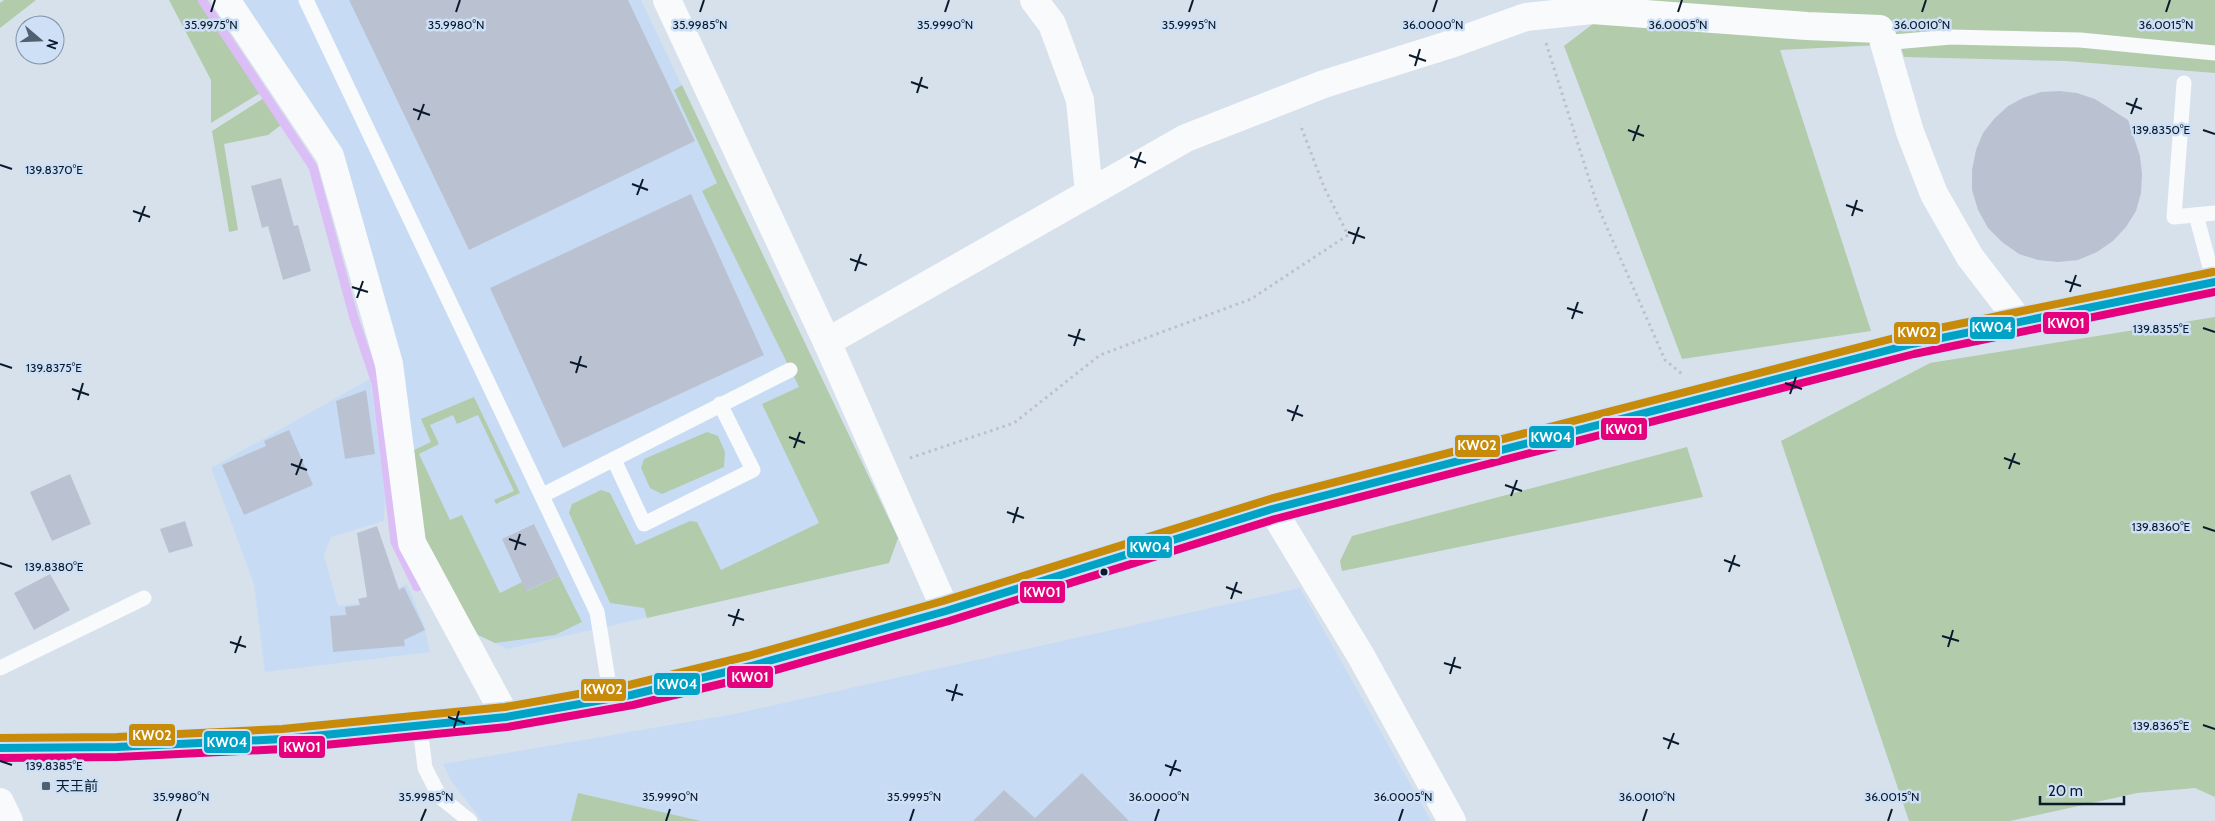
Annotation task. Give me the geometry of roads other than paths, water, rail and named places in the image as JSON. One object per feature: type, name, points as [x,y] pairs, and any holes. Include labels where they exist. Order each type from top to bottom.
[{"type":"street","points":[[226,0],[330,156],[389,364],[412,543],[506,717]]},
{"type":"street","points":[[667,0],[827,342],[946,611]]},
{"type":"street","points":[[1034,0],[1052,24],[1080,100],[1089,193]]},
{"type":"street","points":[[827,342],[1186,138],[1324,84],[1448,46],[1526,17],[1592,10],[1807,26],[1880,29],[1882,43],[1910,132],[1934,194],[1970,257],[2020,322]]},
{"type":"street","points":[[0,748],[117,747],[284,739],[506,717],[612,698],[751,666],[946,611],[1272,509],[1912,344],[2214,282]]},
{"type":"street","points":[[1272,509],[1361,656],[1452,821]]},
{"type":"street","points":[[0,802],[9,821]]},
{"type":"lane","points":[[306,0],[597,612],[612,698]]},
{"type":"lane","points":[[1882,43],[1951,37],[2060,40],[2215,53]]},
{"type":"lane","points":[[2184,83],[2174,217],[2215,213]]},
{"type":"lane","points":[[2196,215],[2214,282]]},
{"type":"lane","points":[[543,495],[790,370]]},
{"type":"lane","points":[[614,460],[644,524],[754,470],[720,404]]},
{"type":"lane","points":[[0,668],[144,598]]},
{"type":"lane","points":[[420,727],[425,768],[440,797],[470,821]]},
{"type":"waterway","points":[[202,0],[313,167],[354,318],[376,383],[395,542],[417,587]]},
{"type":"place","name":"天王前","points":[[46,786]]}]
